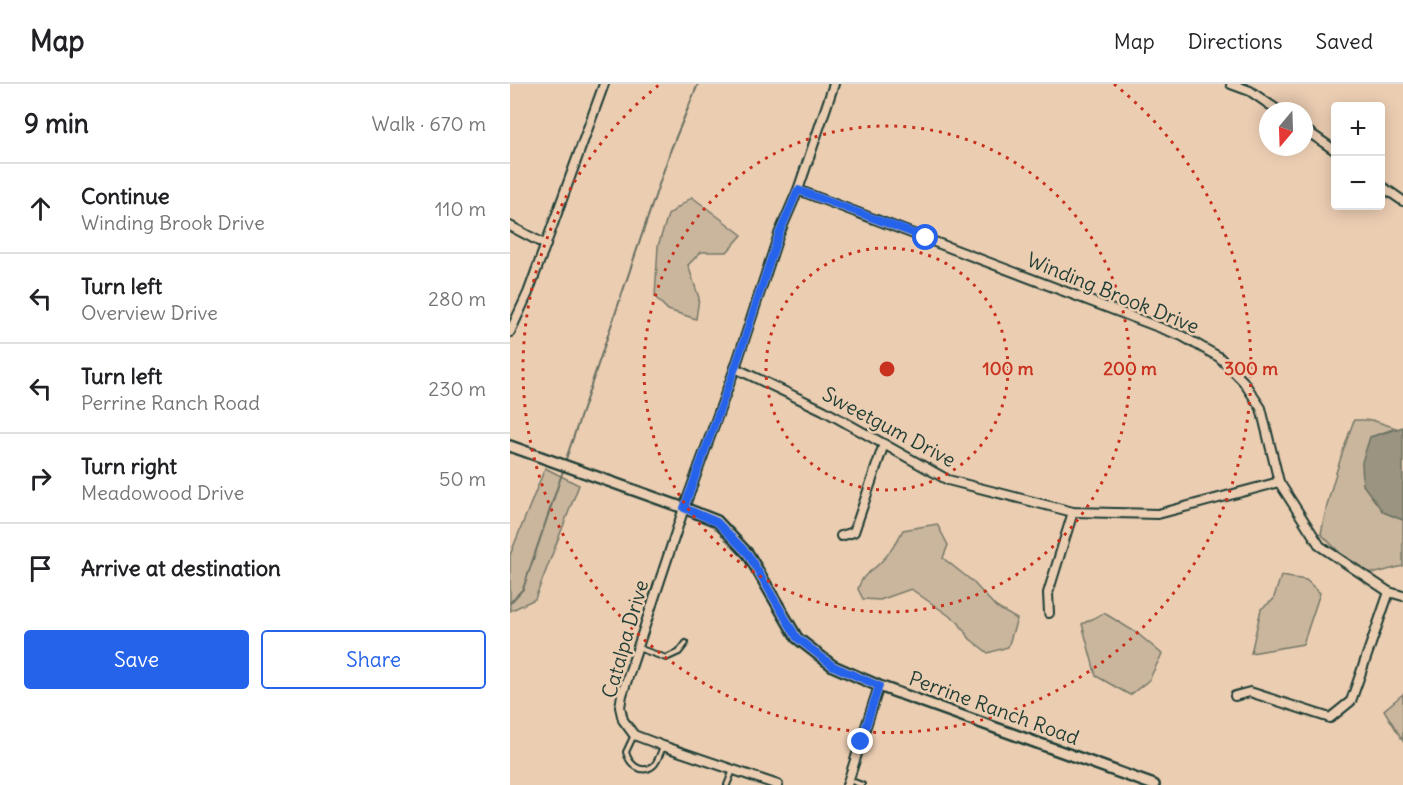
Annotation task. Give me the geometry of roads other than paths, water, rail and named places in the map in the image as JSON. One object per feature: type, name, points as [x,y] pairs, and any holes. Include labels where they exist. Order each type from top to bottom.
[{"type":"street","points":[[510,332],[528,293],[604,84]]},
{"type":"street","name":"Catalpa Drive","points":[[634,735],[622,720],[620,707],[622,695],[779,234],[798,190],[834,84]]},
{"type":"street","points":[[1231,84],[1250,91],[1266,102]]},
{"type":"street","points":[[1313,135],[1331,148]]},
{"type":"street","points":[[1385,188],[1403,201]]},
{"type":"street","name":"Winding Brook Drive","points":[[798,190],[1182,336],[1219,357],[1243,381],[1261,408],[1279,482],[1320,546],[1389,592],[1403,596]]},
{"type":"street","points":[[510,226],[546,245]]},
{"type":"street","name":"Sweetgum Drive","points":[[735,368],[823,410],[948,480],[1073,512],[1158,514],[1279,482]]},
{"type":"street","points":[[841,536],[854,532],[884,444]]},
{"type":"street","name":"Perrine Ranch Road","points":[[510,446],[717,522],[748,554],[797,638],[833,666],[879,686],[1154,785]]},
{"type":"street","points":[[1049,613],[1048,593],[1073,512]]},
{"type":"street","points":[[1235,696],[1250,692],[1330,718],[1352,701],[1389,592]]},
{"type":"street","points":[[847,783],[879,686]]},
{"type":"street","points":[[634,735],[772,784]]},
{"type":"lane","points":[[637,648],[666,658],[679,652],[686,643]]},
{"type":"lane","points":[[634,735],[626,752],[631,763],[637,768],[647,768],[655,764],[663,746]]},
{"type":"lane","points":[[727,785],[733,770]]},
{"type":"lane","points":[[847,783],[862,785]]},
{"type":"waterway","points":[[565,462],[671,149],[698,84]]},
{"type":"waterway","points":[[510,603],[523,589],[564,468]]}]
